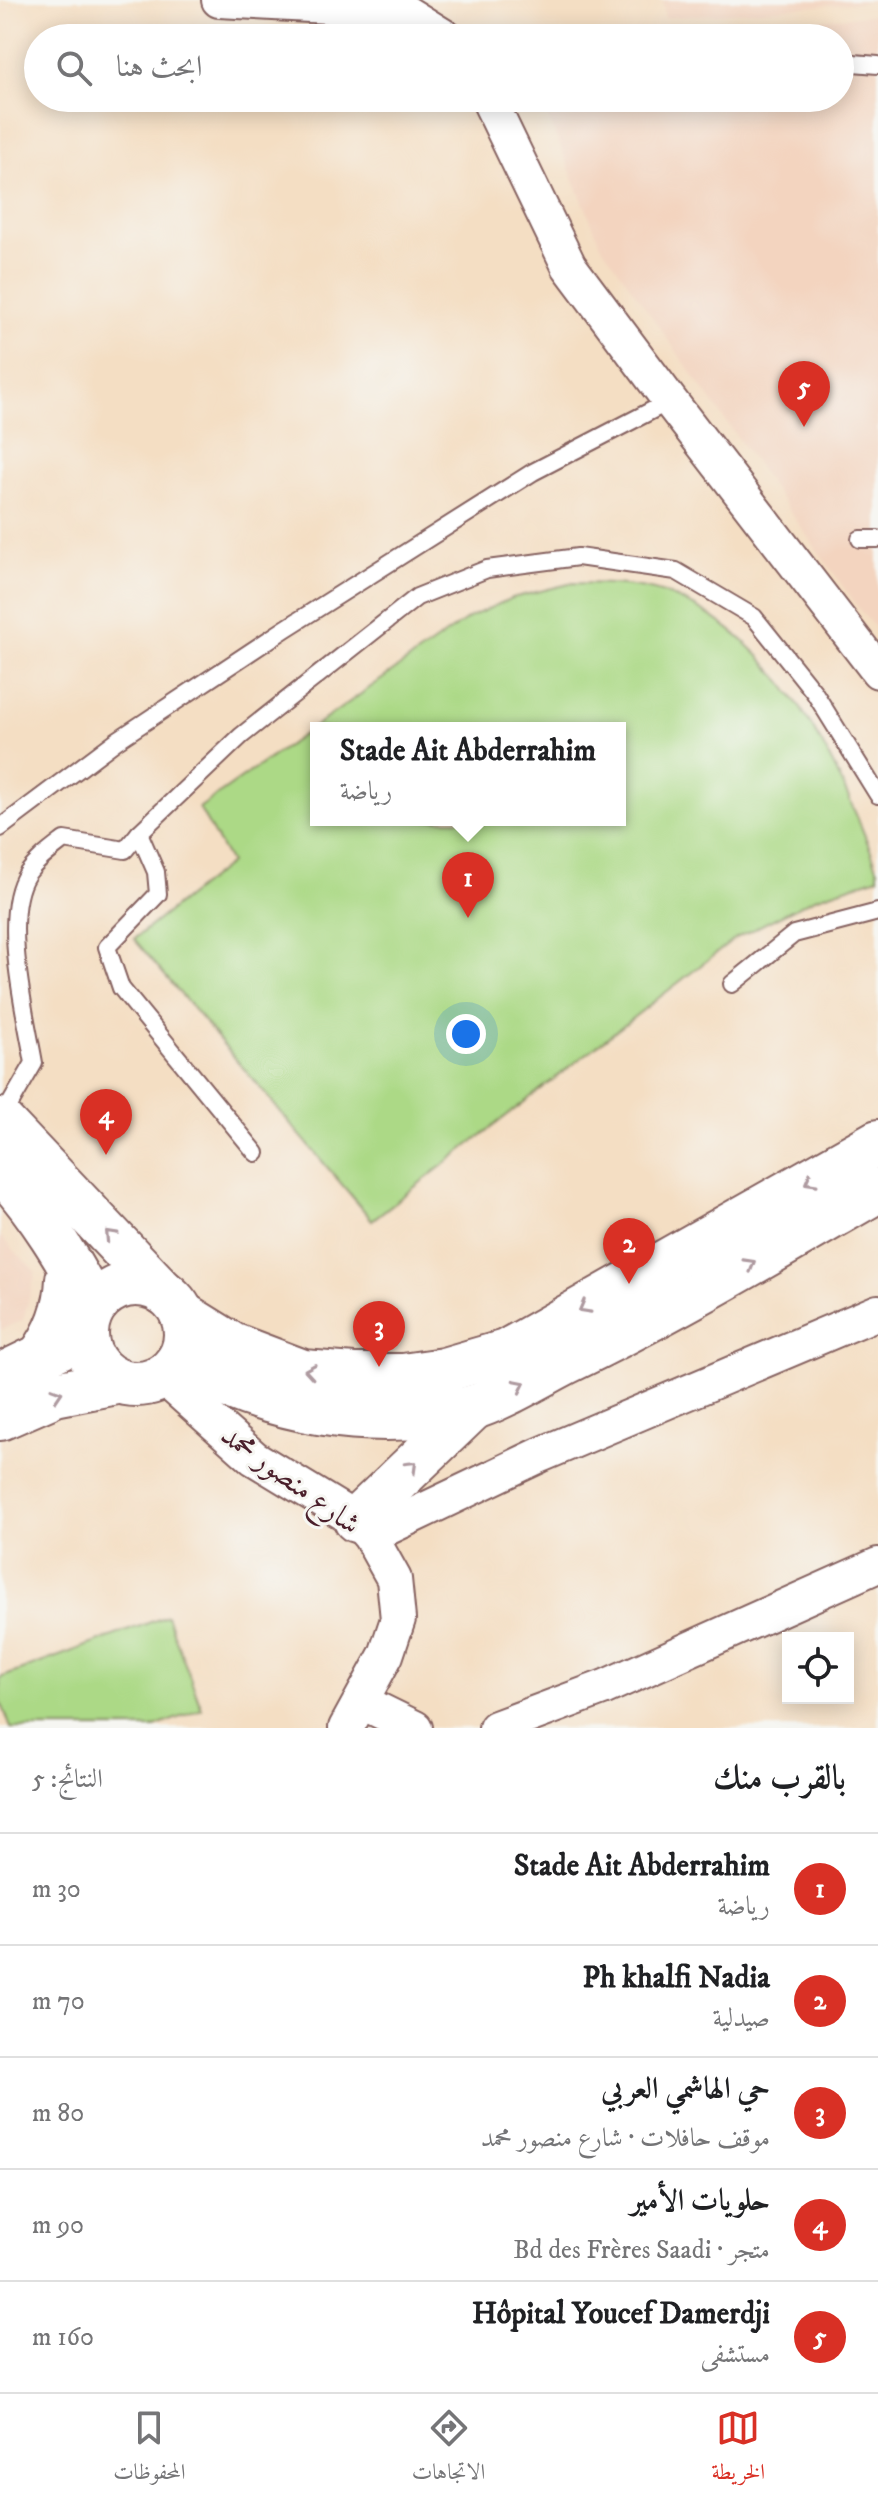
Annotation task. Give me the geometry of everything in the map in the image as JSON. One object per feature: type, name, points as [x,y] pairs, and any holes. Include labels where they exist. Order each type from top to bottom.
[{"type":"street","points":[[219,0],[401,10],[424,24]]},
{"type":"street","points":[[495,112],[569,266],[878,671]]},
{"type":"street","points":[[0,1120],[173,1303],[187,1330],[185,1347],[171,1370],[149,1383],[133,1385],[117,1382],[94,1363],[87,1349],[89,1320],[66,1255],[43,1220],[0,1169]]},
{"type":"street","points":[[0,1376],[39,1358],[89,1320],[115,1288],[131,1283],[148,1285],[232,1345],[303,1372],[383,1376],[444,1370],[506,1352],[878,1142]]},
{"type":"street","points":[[171,1370],[267,1401],[363,1419],[413,1418],[474,1407],[648,1323],[878,1190]]},
{"type":"street","points":[[39,1358],[59,1327],[64,1309],[66,1255]]},
{"type":"street","points":[[363,1528],[878,1312]]},
{"type":"street","name":"شارع منصور محمد","points":[[171,1370],[254,1458],[363,1528],[394,1579],[398,1619],[386,1655],[354,1715]]},
{"type":"street","points":[[0,1418],[55,1394],[117,1382]]},
{"type":"street","points":[[363,1528],[474,1407]]},
{"type":"street","points":[[496,1728],[605,1687],[878,1565]]},
{"type":"street","points":[[354,1715],[415,1728]]},
{"type":"lane","points":[[854,63],[878,65]]},
{"type":"lane","points":[[0,828],[116,741],[311,612],[533,472],[670,401]]},
{"type":"lane","points":[[860,539],[878,539]]},
{"type":"lane","points":[[0,1120],[34,1063],[17,965],[15,906],[26,875],[64,840],[125,850],[241,736],[417,597],[487,569],[578,557],[676,571],[754,617],[814,692],[878,795]]},
{"type":"lane","points":[[139,833],[156,872],[158,894],[107,947],[121,988],[256,1153]]},
{"type":"lane","points":[[732,984],[794,934],[878,912]]},
{"type":"shaded area","points":[[663,0],[878,0],[878,1],[665,18]]},
{"type":"shaded area","points":[[878,14],[878,632],[601,245],[546,112],[854,112],[854,24],[781,24]]},
{"type":"shaded area","points":[[0,1236],[36,1272],[23,1320],[0,1330]]},
{"type":"green space","points":[[573,583],[642,587],[664,593],[705,612],[741,639],[772,671],[800,707],[844,788],[878,870],[878,877],[815,898],[736,938],[372,1220],[134,939],[230,863],[199,808],[310,730],[310,826],[626,826],[626,722],[321,722],[470,617],[512,598]]},
{"type":"green space","points":[[167,1616],[202,1709],[152,1728],[11,1728],[0,1699],[0,1678]]},
{"type":"place","name":"Hôpital Youcef Damerdji","points":[[804,427]]},
{"type":"place","name":"Stade Ait Abderrahim","points":[[468,918]]},
{"type":"place","name":"حلويات الأمير","points":[[106,1155]]},
{"type":"place","name":"Ph khalfi Nadia","points":[[629,1284]]},
{"type":"place","name":"حي الهاشمي العربي","points":[[379,1367]]}]
